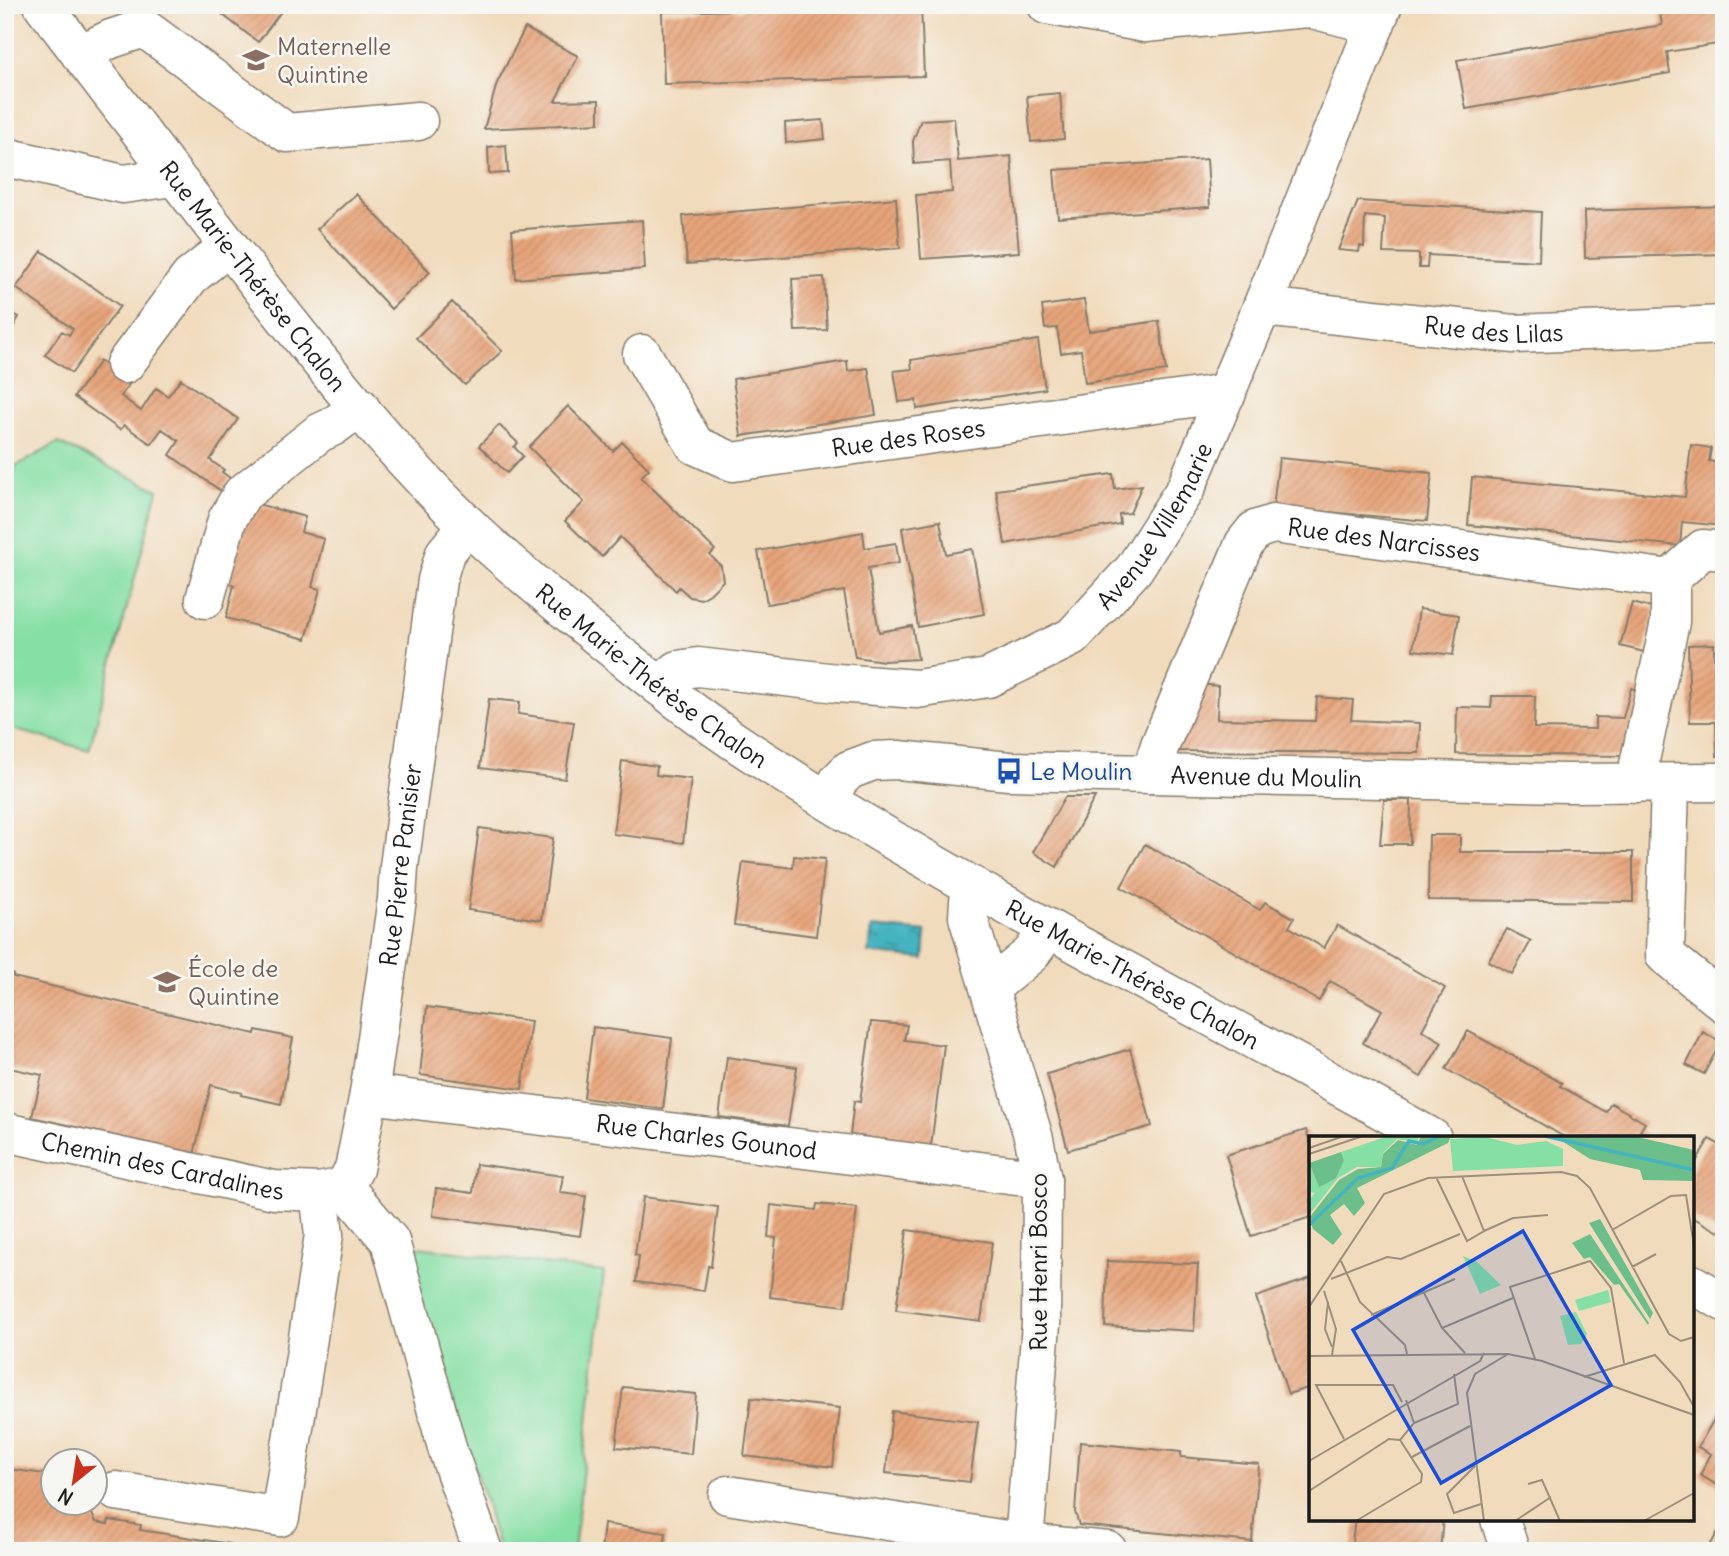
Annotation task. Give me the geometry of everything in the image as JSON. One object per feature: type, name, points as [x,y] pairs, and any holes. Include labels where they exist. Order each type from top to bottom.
[{"type":"street","name":"Rue Marie-Thérèse Chalon","points":[[43,5],[323,366],[360,407],[468,525],[519,571],[659,686],[745,749],[974,887],[1423,1135]]},
{"type":"street","points":[[1047,5],[1145,23],[1308,8],[1379,15]]},
{"type":"street","name":"Avenue Villemarie","points":[[659,686],[678,670],[698,667],[917,689],[988,678],[1072,637],[1134,569],[1186,488],[1379,15]]},
{"type":"street","points":[[80,54],[111,39],[144,28],[287,133],[418,121]]},
{"type":"street","points":[[5,157],[124,184],[174,177]]},
{"type":"street","points":[[125,364],[190,277],[229,246]]},
{"type":"street","name":"Rue des Lilas","points":[[1262,307],[1514,334],[1724,325]]},
{"type":"street","name":"Rue des Roses","points":[[642,354],[695,445],[733,462],[1227,393]]},
{"type":"street","points":[[205,599],[228,520],[242,494],[319,433],[360,407]]},
{"type":"street","name":"Rue des Narcisses","points":[[1152,774],[1160,745],[1244,544],[1255,530],[1273,524],[1670,579]]},
{"type":"street","name":"Rue Pierre Panisier","points":[[332,1190],[354,1169],[369,1094],[437,580],[445,553],[468,525]]},
{"type":"street","points":[[1724,551],[1703,549],[1670,579],[1670,621],[1652,783],[1665,955],[1724,1003]]},
{"type":"street","name":"Avenue du Moulin","points":[[828,800],[839,780],[849,770],[873,761],[898,760],[1009,771],[1652,783],[1724,782]]},
{"type":"street","name":"Rue Henri Bosco","points":[[974,887],[968,916],[1034,1139],[1042,1179],[1041,1324],[1024,1543]]},
{"type":"street","points":[[990,988],[1031,954],[1048,930]]},
{"type":"street","name":"Rue Charles Gounod","points":[[369,1094],[1042,1179]]},
{"type":"street","name":"Chemin des Cardalines","points":[[5,1132],[274,1190],[332,1190]]},
{"type":"street","points":[[116,1491],[280,1517],[332,1190]]},
{"type":"street","points":[[332,1190],[390,1241],[448,1451],[483,1551]]},
{"type":"street","points":[[1694,1285],[1724,1302]]},
{"type":"street","points":[[728,1495],[1024,1543],[1108,1551]]},
{"type":"street","points":[[1501,1521],[1510,1551]]},
{"type":"green space","points":[[58,443],[158,490],[89,750],[5,727],[5,472]]},
{"type":"green space","points":[[404,1245],[604,1272],[574,1551],[501,1551]]},
{"type":"water","points":[[872,927],[926,932],[924,959],[869,953]]},
{"type":"building","points":[[210,5],[286,5],[258,42]]},
{"type":"building","points":[[743,5],[921,5],[924,76],[664,84],[662,12],[743,10]]},
{"type":"building","points":[[1724,5],[1724,43],[1667,52],[1670,73],[1466,109],[1457,60],[1662,25],[1659,6]]},
{"type":"building","points":[[525,28],[578,56],[555,101],[599,100],[599,123],[484,129],[497,83]]},
{"type":"building","points":[[1060,93],[1064,139],[1031,142],[1027,96]]},
{"type":"building","points":[[954,118],[958,161],[1011,156],[1019,252],[921,259],[916,195],[952,192],[950,161],[914,164],[913,141],[921,120]]},
{"type":"building","points":[[823,120],[825,139],[786,143],[785,123]]},
{"type":"building","points":[[506,145],[508,173],[489,174],[488,147]]},
{"type":"building","points":[[1207,159],[1210,207],[1058,218],[1054,170]]},
{"type":"building","points":[[356,194],[430,272],[391,309],[317,229]]},
{"type":"building","points":[[896,198],[900,248],[687,264],[683,216]]},
{"type":"building","points":[[1358,201],[1541,212],[1539,261],[1428,255],[1427,268],[1419,268],[1419,254],[1383,253],[1385,218],[1365,216],[1364,247],[1360,246],[1359,252],[1338,250]]},
{"type":"building","points":[[1724,206],[1724,254],[1585,258],[1584,211]]},
{"type":"building","points":[[642,220],[645,269],[516,279],[512,230]]},
{"type":"building","points":[[42,251],[120,306],[72,373],[45,355],[62,331],[69,335],[73,329],[16,288]]},
{"type":"building","points":[[824,277],[827,330],[795,331],[792,279]]},
{"type":"building","points":[[1084,300],[1089,331],[1159,321],[1166,371],[1085,383],[1081,350],[1061,353],[1057,328],[1045,329],[1042,306]]},
{"type":"building","points":[[452,302],[502,351],[465,385],[416,338]]},
{"type":"building","points":[[5,310],[19,317],[5,341]]},
{"type":"building","points":[[1038,340],[1045,389],[917,409],[916,400],[899,402],[894,371],[912,369],[911,360]]},
{"type":"building","points":[[100,361],[130,383],[121,396],[141,411],[156,388],[168,396],[181,379],[238,419],[210,460],[230,478],[221,491],[170,455],[179,441],[162,429],[151,444],[124,425],[120,430],[74,397]]},
{"type":"building","points":[[847,361],[848,371],[868,368],[876,415],[741,436],[733,379]]},
{"type":"building","points":[[568,406],[613,451],[622,442],[649,469],[641,477],[715,550],[710,555],[721,566],[723,581],[710,594],[701,599],[690,597],[679,587],[676,591],[620,537],[602,557],[565,521],[584,502],[529,447]]},
{"type":"building","points":[[499,425],[518,443],[514,447],[523,456],[507,473],[479,446]]},
{"type":"building","points":[[1691,445],[1711,448],[1709,461],[1724,464],[1724,526],[1682,522],[1680,546],[1468,525],[1472,477],[1685,497]]},
{"type":"building","points":[[1279,458],[1432,473],[1427,521],[1273,507]]},
{"type":"building","points":[[1113,474],[1115,489],[1142,485],[1130,513],[1119,514],[1120,524],[1005,544],[996,490]]},
{"type":"building","points":[[250,502],[305,517],[301,532],[324,539],[312,587],[320,589],[306,639],[226,618],[234,585],[229,584]]},
{"type":"building","points":[[940,521],[946,554],[972,549],[984,614],[918,627],[902,528]]},
{"type":"building","points":[[863,532],[865,548],[896,543],[899,563],[868,568],[879,632],[912,626],[918,659],[884,661],[855,657],[844,591],[767,604],[758,551]]},
{"type":"building","points":[[1632,603],[1655,609],[1644,652],[1620,646]]},
{"type":"building","points":[[1419,609],[1459,615],[1453,655],[1413,650]]},
{"type":"building","points":[[1714,644],[1714,671],[1724,670],[1724,755],[1717,756],[1716,722],[1690,722],[1688,645]]},
{"type":"building","points":[[1199,684],[1218,686],[1217,719],[1315,721],[1317,697],[1353,700],[1351,720],[1420,723],[1419,753],[1173,751]]},
{"type":"building","points":[[1631,688],[1644,692],[1628,756],[1456,754],[1457,707],[1491,708],[1492,696],[1535,696],[1534,728],[1595,729],[1595,717],[1623,718]]},
{"type":"building","points":[[489,699],[520,702],[518,714],[574,722],[565,779],[480,768]]},
{"type":"building","points":[[622,761],[657,766],[656,775],[691,779],[683,843],[613,834]]},
{"type":"building","points":[[1065,797],[1095,797],[1057,867],[1033,852]]},
{"type":"building","points":[[1384,800],[1411,800],[1410,844],[1380,844]]},
{"type":"building","points":[[479,828],[553,838],[542,920],[468,910]]},
{"type":"building","points":[[1429,835],[1460,835],[1460,852],[1633,852],[1633,902],[1428,900]]},
{"type":"building","points":[[1145,844],[1260,910],[1265,902],[1294,918],[1289,927],[1324,948],[1337,925],[1445,988],[1422,1030],[1442,1042],[1421,1077],[1363,1043],[1382,1010],[1330,981],[1319,1001],[1121,887]]},
{"type":"building","points":[[794,856],[825,859],[816,936],[734,925],[743,862],[793,868]]},
{"type":"building","points":[[1721,910],[1724,910],[1724,974],[1720,971]]},
{"type":"building","points":[[1507,929],[1531,941],[1512,974],[1488,961]]},
{"type":"building","points":[[5,972],[13,974],[13,977],[255,1034],[256,1030],[293,1038],[281,1104],[211,1085],[194,1154],[32,1117],[42,1075],[5,1067]]},
{"type":"building","points":[[427,1007],[531,1021],[522,1089],[420,1075]]},
{"type":"building","points":[[871,1022],[907,1025],[904,1040],[944,1045],[931,1146],[850,1135],[854,1101],[860,1102]]},
{"type":"building","points":[[593,1027],[672,1038],[663,1109],[584,1098]]},
{"type":"building","points":[[1468,1031],[1562,1083],[1560,1086],[1606,1112],[1611,1103],[1645,1123],[1640,1131],[1648,1136],[1563,1136],[1446,1069]]},
{"type":"building","points":[[1703,1032],[1721,1042],[1704,1074],[1686,1065]]},
{"type":"building","points":[[1130,1049],[1152,1126],[1068,1150],[1047,1074]]},
{"type":"building","points":[[727,1057],[797,1067],[788,1126],[719,1117]]},
{"type":"building","points":[[1306,1130],[1309,1140],[1309,1218],[1251,1236],[1226,1155]]},
{"type":"building","points":[[1709,1139],[1724,1147],[1724,1223],[1719,1232],[1694,1218],[1694,1165]]},
{"type":"building","points":[[476,1164],[563,1176],[560,1193],[586,1196],[580,1236],[433,1216],[436,1188],[473,1193]]},
{"type":"building","points":[[643,1197],[718,1207],[711,1267],[708,1266],[704,1291],[636,1282],[639,1256],[635,1255]]},
{"type":"building","points":[[817,1204],[857,1208],[845,1306],[770,1297],[776,1238],[768,1237],[771,1205],[816,1210]]},
{"type":"building","points":[[907,1230],[992,1242],[981,1321],[896,1310]]},
{"type":"building","points":[[1107,1261],[1198,1264],[1194,1331],[1105,1326]]},
{"type":"building","points":[[1309,1279],[1309,1388],[1288,1394],[1256,1297]]},
{"type":"building","points":[[623,1387],[696,1394],[691,1454],[616,1447]]},
{"type":"building","points":[[751,1398],[840,1408],[833,1467],[744,1456]]},
{"type":"building","points":[[1724,1402],[1724,1489],[1700,1475],[1711,1454],[1698,1447]]},
{"type":"building","points":[[892,1411],[978,1422],[970,1482],[886,1473]]},
{"type":"building","points":[[1080,1442],[1181,1452],[1181,1457],[1259,1464],[1252,1542],[1079,1525],[1075,1512]]},
{"type":"building","points":[[8,1469],[38,1473],[38,1518],[94,1518],[96,1522],[108,1524],[109,1520],[141,1525],[140,1530],[231,1544],[230,1551],[5,1550],[5,1490]]},
{"type":"building","points":[[1355,1521],[1443,1521],[1440,1551],[1351,1551]]},
{"type":"building","points":[[1724,1521],[1724,1551],[1707,1551]]},
{"type":"building","points":[[604,1524],[666,1533],[664,1551],[601,1551]]},
{"type":"place","name":"Maternelle Quintine","points":[[256,60]]},
{"type":"place","name":"Le Moulin","points":[[1009,771]]},
{"type":"place","name":"École de Quintine","points":[[167,982]]}]
